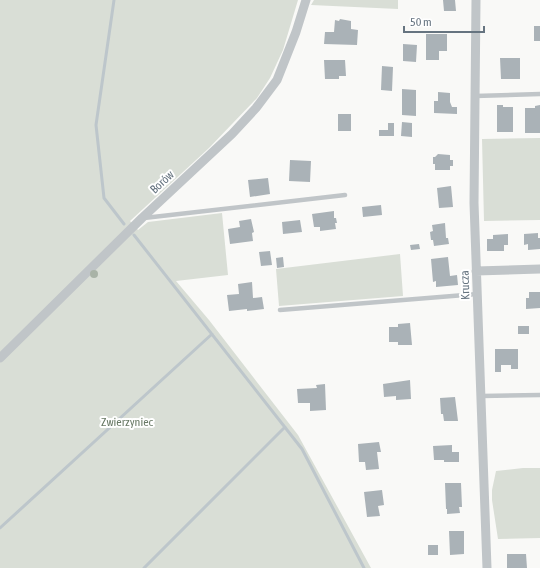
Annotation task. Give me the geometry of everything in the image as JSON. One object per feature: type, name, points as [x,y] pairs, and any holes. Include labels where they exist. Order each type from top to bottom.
[{"type":"street","name":"Borów","points":[[0,358],[142,218],[232,134],[256,108],[277,80],[296,32],[306,0]]},
{"type":"street","name":"Krucza","points":[[476,0],[474,203],[487,568]]},
{"type":"street","points":[[476,271],[540,269]]},
{"type":"lane","points":[[475,96],[540,94]]},
{"type":"lane","points":[[142,218],[345,195]]},
{"type":"lane","points":[[280,310],[477,294]]},
{"type":"lane","points":[[481,396],[540,395]]},
{"type":"green space","name":"Zwierzyniec","points":[[0,0],[298,0],[283,50],[270,78],[257,98],[209,148],[130,221],[138,230],[148,222],[222,213],[228,275],[176,281],[209,320],[298,435],[371,568],[0,568]]},
{"type":"green space","points":[[314,0],[398,0],[398,9],[311,5]]},
{"type":"green space","points":[[540,138],[540,220],[484,221],[482,139]]},
{"type":"green space","points":[[400,254],[403,296],[279,306],[276,269]]},
{"type":"green space","points":[[540,468],[540,538],[498,539],[492,500],[492,490],[496,471]]},
{"type":"building","points":[[443,0],[455,0],[456,11],[444,11]]},
{"type":"building","points":[[340,19],[351,21],[351,29],[358,30],[357,45],[324,44],[325,32],[334,32],[335,20],[339,21]]},
{"type":"building","points":[[534,26],[540,26],[540,41],[534,41]]},
{"type":"building","points":[[426,34],[447,34],[447,51],[439,51],[439,60],[426,60]]},
{"type":"building","points":[[403,44],[417,45],[416,62],[403,61]]},
{"type":"building","points":[[500,58],[520,58],[520,79],[501,79]]},
{"type":"building","points":[[324,60],[345,60],[346,76],[339,76],[339,79],[325,79]]},
{"type":"building","points":[[382,66],[393,67],[392,91],[381,90]]},
{"type":"building","points":[[402,89],[416,90],[416,116],[402,115]]},
{"type":"building","points":[[438,92],[450,93],[450,102],[452,107],[457,107],[457,114],[434,113],[434,101],[438,101]]},
{"type":"building","points":[[497,105],[503,105],[503,107],[513,107],[513,132],[497,132]]},
{"type":"building","points":[[540,105],[540,133],[525,133],[525,108],[535,108],[535,106]]},
{"type":"building","points":[[338,114],[351,114],[351,131],[338,131]]},
{"type":"building","points":[[402,122],[412,123],[412,137],[401,136]]},
{"type":"building","points":[[388,123],[394,123],[394,136],[379,136],[379,130],[388,130]]},
{"type":"building","points":[[438,154],[450,155],[450,160],[453,160],[453,166],[450,166],[450,170],[435,170],[433,157]]},
{"type":"building","points":[[290,160],[311,161],[310,182],[289,181]]},
{"type":"building","points":[[268,178],[270,194],[250,197],[248,180]]},
{"type":"building","points":[[451,186],[453,207],[439,208],[437,188]]},
{"type":"building","points":[[381,205],[382,215],[363,217],[362,207]]},
{"type":"building","points":[[334,211],[334,218],[336,218],[337,223],[335,223],[336,229],[320,231],[320,227],[314,227],[312,214]]},
{"type":"building","points":[[251,219],[254,232],[252,233],[253,241],[230,244],[228,229],[240,227],[239,221]]},
{"type":"building","points":[[300,220],[302,232],[283,234],[282,222]]},
{"type":"building","points":[[445,223],[446,238],[448,238],[449,244],[434,246],[433,240],[431,240],[430,232],[433,231],[432,225]]},
{"type":"building","points":[[538,233],[538,238],[540,238],[540,249],[528,250],[528,244],[524,245],[524,234]]},
{"type":"building","points":[[508,234],[508,245],[504,245],[504,251],[487,251],[487,239],[493,239],[493,235]]},
{"type":"building","points":[[419,244],[420,249],[411,250],[410,245]]},
{"type":"building","points":[[270,251],[272,265],[261,266],[259,252]]},
{"type":"building","points":[[283,257],[284,267],[277,268],[276,258]]},
{"type":"building","points":[[448,257],[450,276],[457,275],[458,285],[436,287],[436,281],[433,282],[431,259]]},
{"type":"building","points":[[252,282],[253,298],[262,297],[264,309],[229,311],[227,295],[239,294],[238,284]]},
{"type":"building","points":[[529,292],[540,292],[540,308],[526,309],[526,298],[529,298]]},
{"type":"building","points":[[410,323],[412,345],[398,345],[398,342],[389,342],[389,327],[398,327],[398,324]]},
{"type":"building","points":[[518,326],[529,326],[529,334],[518,334]]},
{"type":"building","points":[[495,349],[518,349],[518,369],[511,369],[511,365],[501,365],[501,372],[495,372]]},
{"type":"building","points":[[410,380],[411,399],[396,400],[396,396],[384,397],[383,384]]},
{"type":"building","points":[[325,384],[326,410],[310,411],[310,403],[298,403],[297,389],[317,388],[316,385]]},
{"type":"building","points":[[455,397],[458,421],[444,421],[443,414],[441,414],[440,398]]},
{"type":"building","points":[[379,442],[381,452],[377,452],[379,469],[366,470],[365,462],[359,462],[358,444]]},
{"type":"building","points":[[452,445],[452,452],[459,452],[459,462],[434,460],[433,446]]},
{"type":"building","points":[[445,483],[461,483],[462,507],[459,507],[460,513],[447,514]]},
{"type":"building","points":[[382,490],[384,505],[378,506],[380,516],[367,517],[364,492]]},
{"type":"building","points":[[449,531],[464,531],[464,554],[450,555]]},
{"type":"building","points":[[428,545],[438,545],[438,555],[428,555]]},
{"type":"building","points":[[507,554],[526,554],[527,568],[507,568]]},
{"type":"waterway","points":[[114,0],[96,125],[104,198],[124,224]]},
{"type":"waterway","points":[[134,235],[302,449],[364,568]]},
{"type":"waterway","points":[[0,528],[212,334]]},
{"type":"waterway","points":[[144,568],[285,427]]}]
